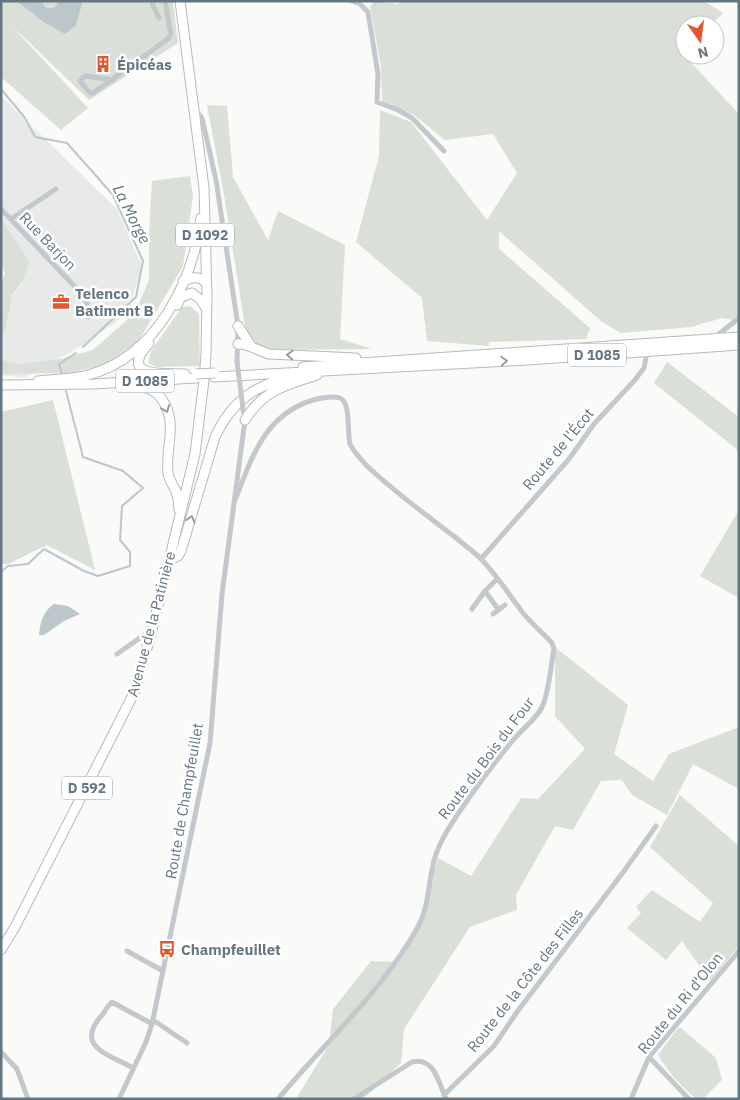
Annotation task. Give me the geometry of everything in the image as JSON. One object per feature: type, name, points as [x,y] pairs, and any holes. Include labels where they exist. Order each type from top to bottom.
[{"type":"main road","name":"D 1092","points":[[180,1],[204,188],[206,308],[199,377]]},
{"type":"main road","points":[[38,381],[88,374],[119,362],[140,346],[155,331],[184,281],[200,221],[204,188]]},
{"type":"main road","points":[[184,281],[194,277],[206,282]]},
{"type":"main road","points":[[199,377],[146,372],[139,365],[139,357],[182,298],[192,293],[201,300],[206,308]]},
{"type":"main road","points":[[238,326],[253,348]]},
{"type":"main road","name":"D 1085","points":[[1,384],[94,384],[411,359],[739,337]]},
{"type":"main road","points":[[238,344],[245,344],[270,354],[411,359]]},
{"type":"main road","name":"D 1085","points":[[214,375],[340,371],[739,345]]},
{"type":"main road","points":[[170,560],[178,556],[181,551],[215,437],[222,421],[230,410],[246,395],[257,389],[290,378],[340,371]]},
{"type":"main road","points":[[245,420],[254,404],[266,395],[320,374]]},
{"type":"main road","name":"D 1085","points":[[1,380],[38,381],[199,377]]},
{"type":"main road","name":"D 592","points":[[189,479],[195,454],[199,377]]},
{"type":"main road","points":[[94,384],[142,386],[159,396],[167,409],[171,426],[168,473],[178,496],[180,517]]},
{"type":"main road","points":[[170,479],[175,482],[189,479]]},
{"type":"main road","name":"Avenue de la Patinière","points":[[1,950],[16,927],[135,691],[170,560],[189,479]]},
{"type":"street","points":[[151,1],[159,18]]},
{"type":"street","points":[[113,80],[86,76],[80,81],[90,93],[93,93],[113,80],[168,39],[171,34],[165,1]]},
{"type":"street","points":[[352,1],[359,3],[368,12],[378,74],[377,102],[412,118],[444,151]]},
{"type":"street","name":"Route de Champfeuillet","points":[[119,1099],[146,1042],[152,1022],[210,743],[222,594],[245,420],[237,361],[238,326],[216,180],[202,118],[195,114]]},
{"type":"street","points":[[11,219],[56,189]]},
{"type":"street","name":"Rue Barjon","points":[[1,209],[79,291],[87,303],[88,316]]},
{"type":"street","points":[[713,339],[739,318]]},
{"type":"street","name":"Route de l'Écot","points":[[482,559],[569,459],[594,424],[634,381],[644,368],[647,352]]},
{"type":"street","name":"Route du Bois du Four","points":[[235,500],[257,449],[273,424],[288,412],[308,402],[339,397],[347,406],[349,439],[355,452],[385,481],[482,559],[525,615],[552,643],[554,648],[544,703],[540,712],[516,736],[493,765],[447,832],[436,853],[426,911],[397,962],[356,1013],[300,1072],[278,1099]]},
{"type":"street","points":[[472,609],[485,591],[497,579]]},
{"type":"street","points":[[485,591],[498,609]]},
{"type":"street","points":[[493,614],[505,605]]},
{"type":"street","points":[[117,654],[144,635],[151,634]]},
{"type":"street","name":"Route de la Côte des Filles","points":[[354,1099],[412,1062],[419,1060],[429,1064],[445,1097],[494,1046],[523,1004],[656,826]]},
{"type":"street","points":[[127,951],[163,971]]},
{"type":"street","name":"Route du Ri d'Olon","points":[[631,1099],[650,1057],[739,951]]},
{"type":"street","points":[[134,1068],[94,1046],[90,1036],[92,1028],[112,1002],[152,1022],[187,1044]]},
{"type":"street","points":[[1,1052],[17,1069],[28,1099]]},
{"type":"street","points":[[650,1057],[689,1099]]},
{"type":"shaded area","points":[[1,1],[173,1],[178,43],[89,100],[11,25],[88,108],[61,130],[1,77]]},
{"type":"shaded area","points":[[17,1],[44,1],[43,4],[46,8],[54,8],[58,3],[56,1],[80,1],[82,4],[76,25],[65,34],[42,21]]},
{"type":"shaded area","points":[[375,1],[397,4],[401,1],[704,1],[723,13],[721,15],[675,15],[675,65],[693,65],[739,114],[739,321],[722,318],[691,327],[621,333],[602,322],[499,231],[499,249],[590,328],[586,339],[489,342],[489,346],[427,341],[422,298],[356,242],[379,156],[380,110],[411,122],[487,220],[517,173],[493,134],[445,140],[414,115],[382,101],[381,67],[370,6]]},
{"type":"shaded area","points":[[1,96],[117,209],[142,266],[128,313],[86,343],[24,378],[1,375],[1,335],[7,302],[22,284],[23,269],[1,260]]},
{"type":"shaded area","points":[[207,105],[227,106],[233,177],[268,240],[278,211],[345,245],[340,339],[372,349],[267,350],[251,341],[245,326],[224,195]]},
{"type":"shaded area","points":[[190,176],[193,196],[183,266],[138,342],[105,365],[68,373],[1,374],[1,360],[21,364],[60,359],[93,350],[135,313],[149,280],[152,181]]},
{"type":"shaded area","points":[[1,218],[29,261],[23,281],[12,295],[5,330],[1,335],[1,283],[5,274],[1,261]]},
{"type":"shaded area","points":[[190,306],[199,314],[200,366],[157,367],[148,363],[151,351],[182,307]]},
{"type":"shaded area","points":[[667,362],[739,417],[739,451],[654,383]]},
{"type":"shaded area","points":[[53,400],[95,570],[47,545],[8,564],[1,564],[1,412]]},
{"type":"shaded area","points":[[739,510],[739,598],[700,576]]},
{"type":"shaded area","points":[[54,604],[68,606],[80,614],[64,621],[44,635],[39,635],[43,618],[47,610]]},
{"type":"shaded area","points":[[555,647],[628,705],[614,754],[653,781],[669,754],[739,727],[739,789],[693,764],[667,815],[632,795],[622,780],[601,781],[573,830],[555,826],[516,895],[517,910],[470,927],[404,1029],[401,1063],[363,1099],[296,1099],[329,1045],[333,1009],[371,961],[399,962],[423,911],[438,858],[471,876],[521,798],[538,799],[585,749],[555,716]]},
{"type":"shaded area","points":[[680,795],[739,846],[739,946],[710,981],[682,941],[666,960],[627,928],[641,913],[636,907],[652,890],[700,922],[713,903],[650,847]]},
{"type":"shaded area","points":[[678,1028],[681,1028],[716,1058],[722,1080],[703,1099],[696,1099],[684,1088],[670,1073],[658,1055]]},
{"type":"waterway","name":"La Morge","points":[[1,89],[25,118],[35,137],[67,143],[113,195],[143,261],[136,297],[83,347]]},
{"type":"waterway","name":"La Morge","points":[[62,375],[59,364],[76,353]]},
{"type":"waterway","name":"La Morge","points":[[1,572],[8,566],[28,564],[44,549],[84,571],[98,576],[130,566],[130,552],[120,540],[122,506],[143,488],[123,471],[83,457],[66,391]]},
{"type":"place","name":"Épicéas","points":[[103,64]]},
{"type":"place","name":"Telenco Batiment B","points":[[61,302]]},
{"type":"place","name":"Champfeuillet","points":[[167,949]]}]
